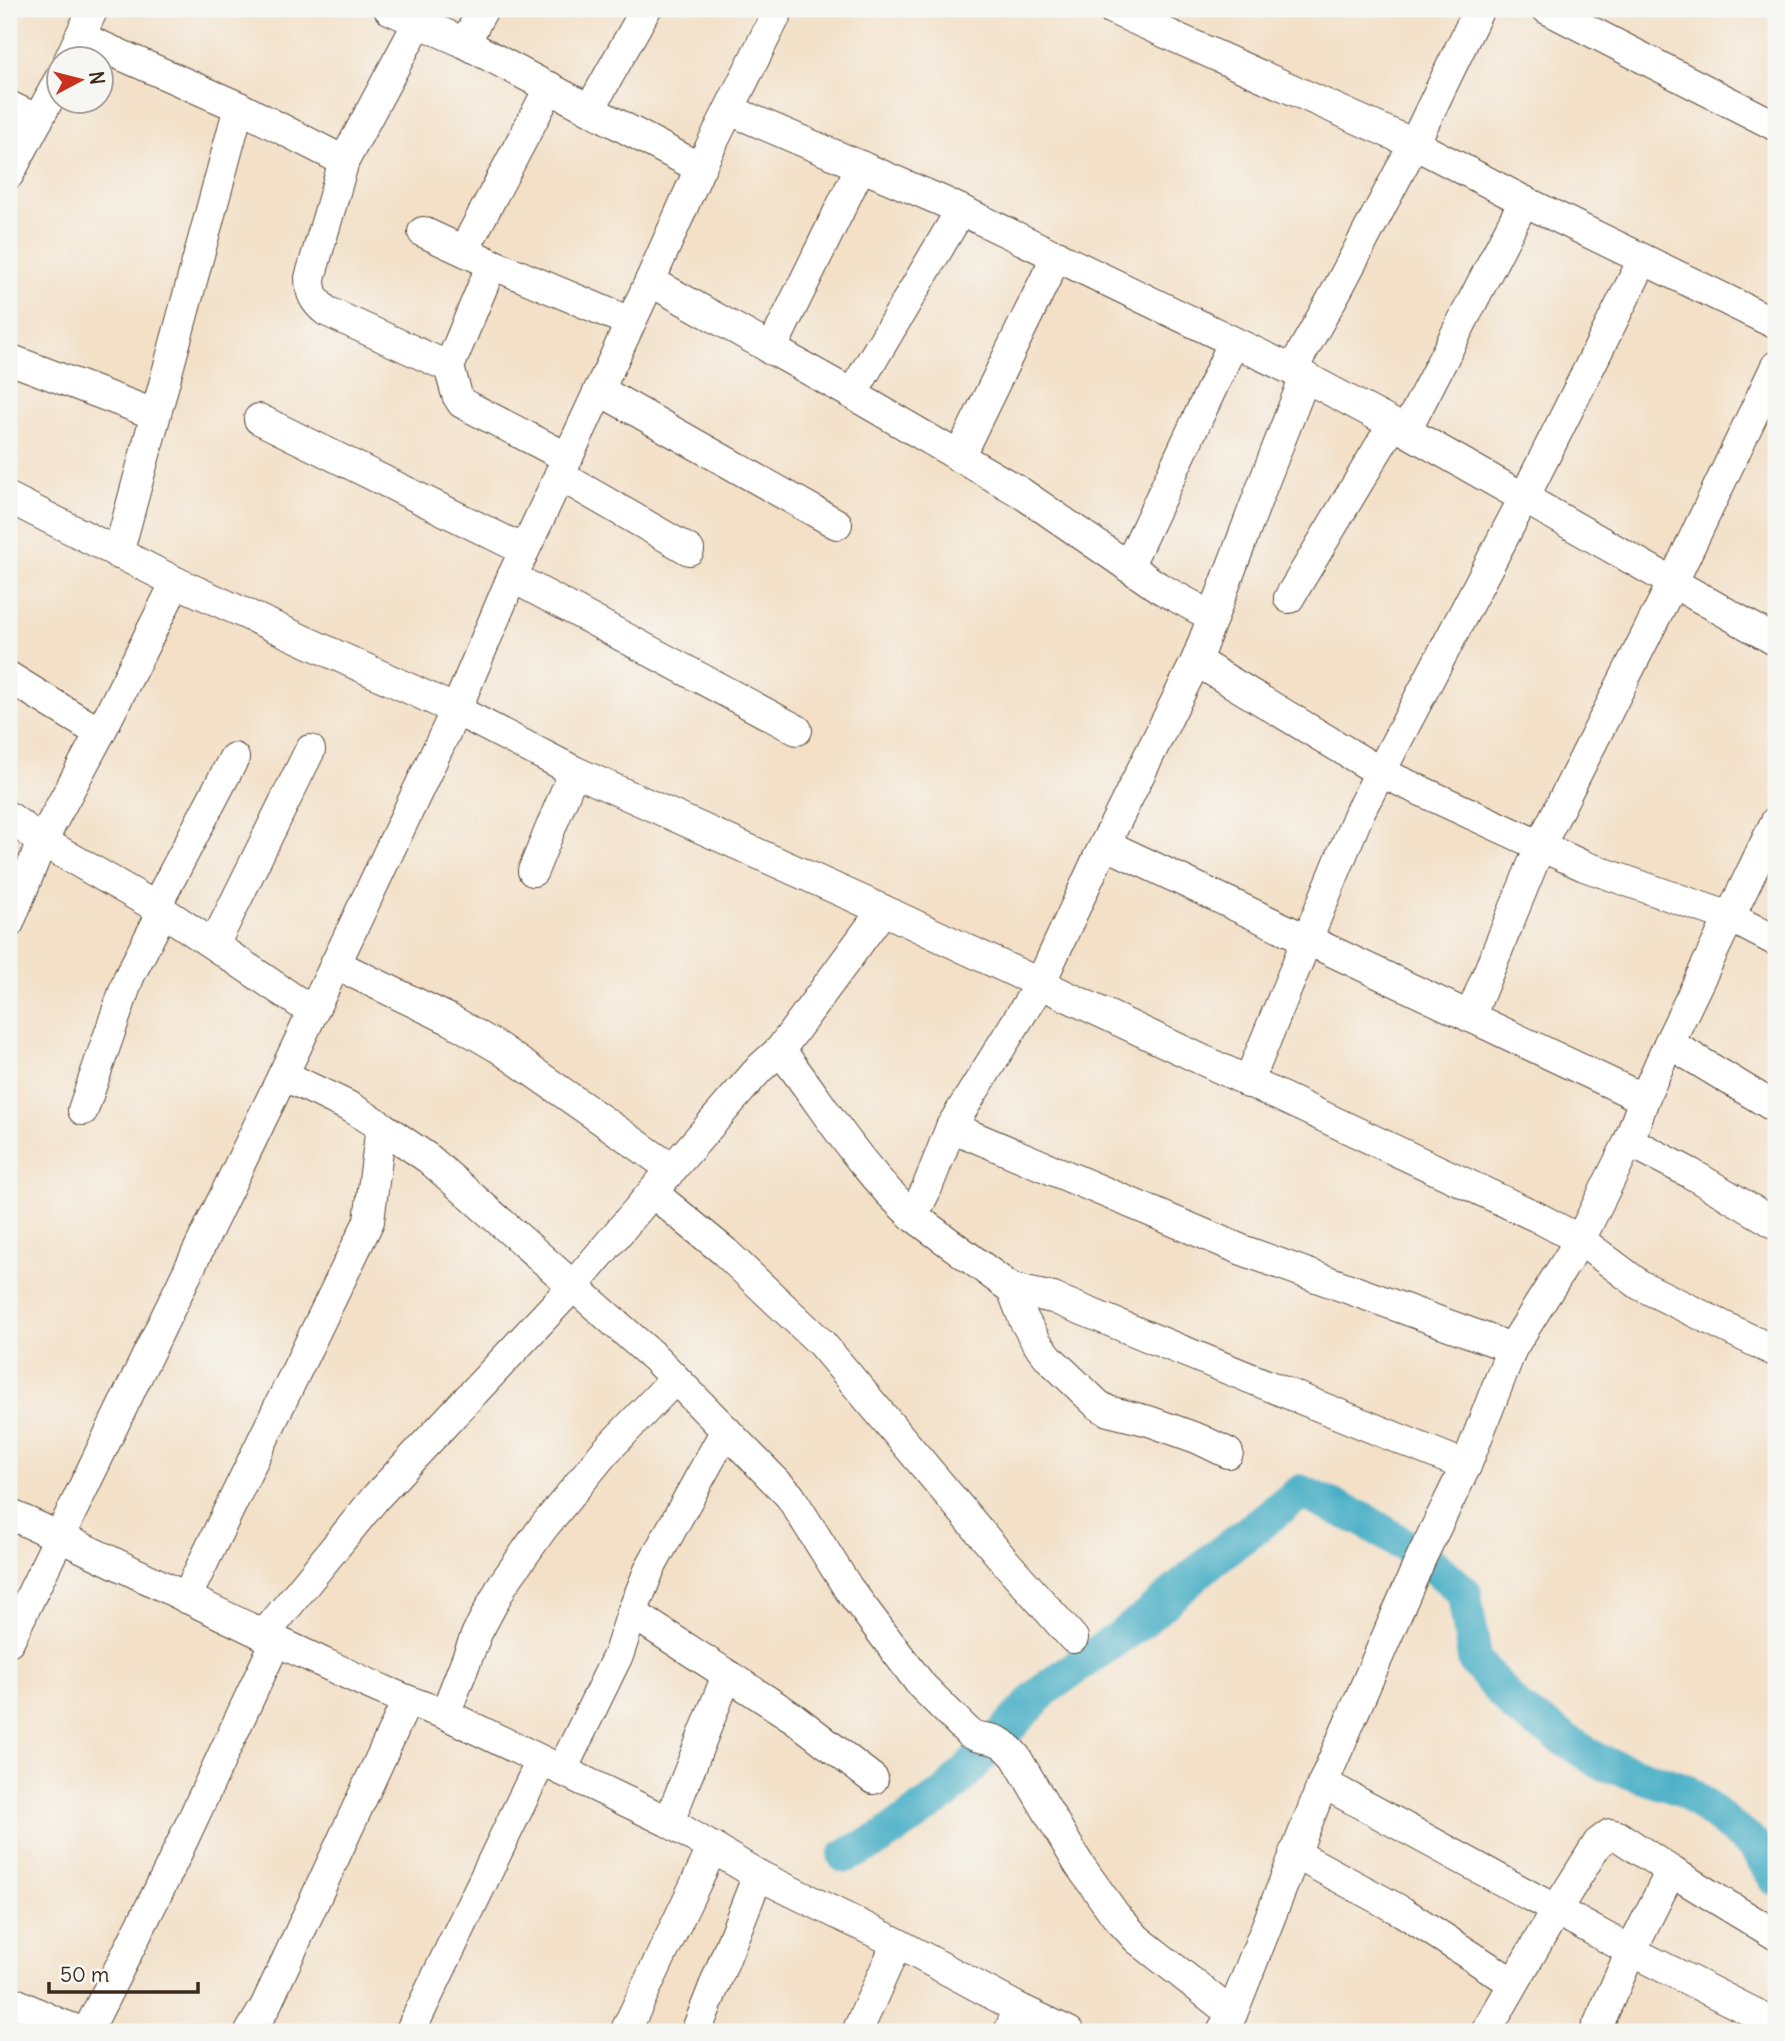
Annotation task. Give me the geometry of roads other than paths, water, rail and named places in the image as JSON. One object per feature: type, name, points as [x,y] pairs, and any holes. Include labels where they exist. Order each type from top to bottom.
[{"type":"street","points":[[75,46],[93,9]]},
{"type":"street","points":[[389,9],[465,43],[700,169]]},
{"type":"street","points":[[465,43],[483,9]]},
{"type":"street","points":[[590,109],[646,9]]},
{"type":"street","points":[[9,1641],[456,710],[524,550],[700,169],[779,9]]},
{"type":"street","points":[[1112,9],[1414,144],[1776,324]]},
{"type":"street","points":[[913,1216],[951,1127],[1040,984],[1105,844],[1196,661],[1260,492],[1299,373],[1337,290],[1414,144],[1479,9]]},
{"type":"street","points":[[1547,9],[1776,126]]},
{"type":"street","points":[[419,22],[344,161],[310,278],[310,291],[326,311],[449,367]]},
{"type":"street","points":[[116,63],[239,107],[344,161]]},
{"type":"street","points":[[464,250],[550,87]]},
{"type":"street","points":[[9,174],[46,105]]},
{"type":"street","points":[[9,106],[38,120]]},
{"type":"street","points":[[118,554],[239,107]]},
{"type":"street","points":[[730,110],[961,209],[1299,373],[1400,427],[1776,641]]},
{"type":"street","points":[[771,350],[861,166]]},
{"type":"street","points":[[1289,597],[1400,427],[1524,201]]},
{"type":"street","points":[[852,394],[961,209]]},
{"type":"street","points":[[423,232],[630,322]]},
{"type":"street","points":[[959,457],[1057,256]]},
{"type":"street","points":[[1248,1083],[1360,811],[1524,498],[1643,260]]},
{"type":"street","points":[[492,264],[449,367],[461,403],[564,466],[690,550]]},
{"type":"street","points":[[650,281],[1020,492],[1158,587],[1213,617]]},
{"type":"street","points":[[1128,567],[1233,342]]},
{"type":"street","points":[[9,359],[154,414]]},
{"type":"street","points":[[1470,1017],[1540,846],[1673,582],[1776,366]]},
{"type":"street","points":[[599,390],[837,524]]},
{"type":"street","points":[[259,419],[524,550]]},
{"type":"street","points":[[9,498],[176,582],[456,710],[574,771],[883,910],[1537,1217],[1580,1240],[1640,1285],[1776,1352]]},
{"type":"street","points":[[512,577],[797,730]]},
{"type":"street","points":[[9,923],[42,841],[176,582]]},
{"type":"street","points":[[1196,661],[1380,772],[1584,866],[1730,917],[1776,940]]},
{"type":"street","points":[[9,677],[100,733]]},
{"type":"street","points":[[214,945],[310,750]]},
{"type":"street","points":[[83,1110],[129,977],[159,909],[234,758]]},
{"type":"street","points":[[533,871],[574,771]]},
{"type":"street","points":[[9,817],[42,841],[159,909],[313,1012]]},
{"type":"street","points":[[283,1075],[352,1108],[429,1159],[656,1359],[790,1496],[848,1588],[922,1686],[969,1733],[976,1738],[996,1741],[1016,1756],[1078,1863],[1116,1916],[1227,2023],[1323,1783],[1422,1556],[1466,1466],[1512,1348],[1580,1240],[1629,1141],[1669,1043],[1776,822]]},
{"type":"street","points":[[1105,844],[1644,1099]]},
{"type":"street","points":[[9,2000],[70,2030],[168,1872],[270,1638],[376,1497],[574,1285],[760,1068],[780,1050],[883,910]]},
{"type":"street","points":[[335,964],[451,1020],[499,1048],[672,1169]]},
{"type":"street","points":[[1669,1043],[1776,1108]]},
{"type":"street","points":[[780,1050],[808,1085],[861,1162],[890,1195],[913,1216],[1012,1289],[1054,1298],[1466,1466]]},
{"type":"street","points":[[186,1598],[369,1221],[381,1126]]},
{"type":"street","points":[[951,1127],[1242,1250],[1512,1348]]},
{"type":"street","points":[[1629,1141],[1690,1173],[1776,1224]]},
{"type":"street","points":[[653,1193],[725,1252],[821,1343],[1073,1638]]},
{"type":"street","points":[[1012,1289],[1024,1320],[1037,1343],[1098,1405],[1108,1411],[1149,1421],[1199,1439],[1228,1453]]},
{"type":"street","points":[[445,1714],[477,1633],[503,1584],[542,1529],[604,1453],[675,1379]]},
{"type":"street","points":[[410,2032],[552,1765],[619,1653],[650,1568],[726,1430]]},
{"type":"street","points":[[9,1514],[407,1701],[445,1714],[669,1822],[758,1875],[897,1943],[1014,2020],[1069,2032]]},
{"type":"street","points":[[632,1613],[794,1717],[873,1779]]},
{"type":"street","points":[[669,1822],[727,1675]]},
{"type":"street","points":[[250,2032],[265,2007],[407,1701]]},
{"type":"street","points":[[1323,1783],[1631,1951],[1776,2025],[1773,2032]]},
{"type":"street","points":[[1486,2032],[1556,1910],[1598,1843],[1610,1834],[1618,1836],[1776,1935]]},
{"type":"street","points":[[625,2032],[713,1847]]},
{"type":"street","points":[[1294,1853],[1403,1912],[1513,1983]]},
{"type":"street","points":[[1595,2032],[1671,1871]]},
{"type":"street","points":[[696,2032],[758,1875]]},
{"type":"street","points":[[857,2032],[897,1943]]},
{"type":"waterway","points":[[845,1856],[879,1840],[946,1793],[1045,1689],[1142,1621],[1212,1560],[1301,1492],[1364,1520],[1422,1556],[1464,1592],[1475,1661],[1517,1709],[1600,1762],[1684,1790],[1754,1845],[1776,1879]]}]
